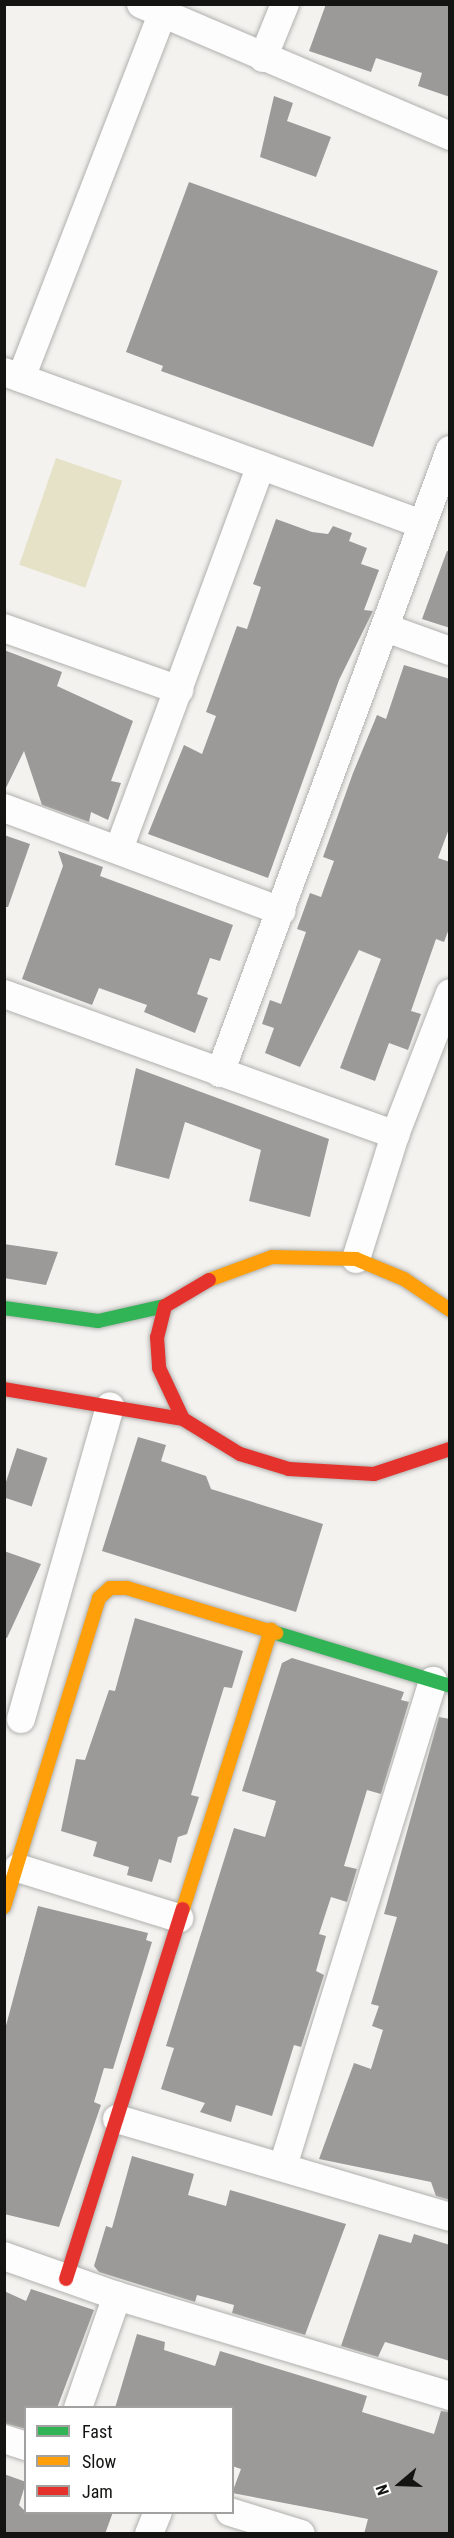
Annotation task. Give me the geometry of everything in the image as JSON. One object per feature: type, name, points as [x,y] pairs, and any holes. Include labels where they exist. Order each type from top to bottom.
[{"type":"street","points":[[263,58],[285,4]]},
{"type":"street","points":[[422,524],[13,375],[152,9],[263,58],[450,135]]},
{"type":"street","points":[[220,1072],[450,450]]},
{"type":"street","points":[[119,849],[261,465]]},
{"type":"street","points":[[4,628],[179,690]]},
{"type":"street","points":[[386,628],[450,651]]},
{"type":"street","points":[[4,808],[281,911]]},
{"type":"street","points":[[356,1259],[395,1135],[438,1064],[450,993]]},
{"type":"street","points":[[4,994],[395,1135]]},
{"type":"street","points":[[4,1308],[98,1321],[165,1306],[238,1265],[304,1254],[356,1259],[404,1279],[450,1310]]},
{"type":"street","points":[[165,1306],[157,1337],[159,1368],[183,1419]]},
{"type":"street","points":[[4,1389],[183,1419],[240,1454],[289,1469],[374,1474],[433,1459],[450,1459]]},
{"type":"street","points":[[57,1732],[13,1716],[110,1406]]},
{"type":"street","points":[[433,1459],[450,1449]]},
{"type":"street","points":[[4,1907],[18,1868],[99,1598],[110,1588],[126,1587],[441,1684],[283,2166]]},
{"type":"street","points":[[66,2279],[271,1630]]},
{"type":"street","points":[[18,1868],[179,1918]]},
{"type":"street","points":[[117,2119],[449,2216]]},
{"type":"street","points":[[4,2256],[117,2296],[450,2396]]},
{"type":"street","points":[[79,2406],[117,2296]]},
{"type":"street","points":[[4,2439],[24,2445]]},
{"type":"street","points":[[234,2513],[302,2534]]},
{"type":"street","points":[[149,2534],[157,2514]]},
{"type":"shaded area","points":[[56,458],[122,481],[85,588],[19,565]]},
{"type":"building","points":[[326,4],[450,4],[450,97],[418,86],[422,73],[376,58],[371,72],[309,51]]},
{"type":"building","points":[[274,96],[293,103],[287,121],[331,137],[316,177],[260,157]]},
{"type":"building","points":[[189,182],[438,271],[373,447],[161,371],[163,366],[126,352]]},
{"type":"building","points":[[276,519],[312,532],[328,534],[333,526],[352,533],[349,541],[367,548],[361,564],[379,570],[364,610],[373,611],[339,680],[268,878],[148,834],[184,745],[202,754],[216,716],[206,712],[237,626],[247,629],[261,587],[253,584]]},
{"type":"building","points":[[447,551],[450,551],[450,628],[422,619]]},
{"type":"building","points":[[4,650],[62,672],[57,686],[133,721],[111,781],[121,783],[108,820],[91,812],[89,822],[42,805],[24,751],[4,792]]},
{"type":"building","points":[[404,665],[450,679],[450,826],[438,858],[450,862],[450,926],[444,942],[436,939],[411,1011],[421,1014],[408,1050],[389,1043],[375,1081],[340,1068],[381,959],[359,950],[300,1067],[265,1053],[274,1028],[262,1024],[270,1000],[281,1004],[306,932],[297,929],[310,893],[321,897],[334,861],[323,857],[353,773],[377,715],[386,719]]},
{"type":"building","points":[[4,835],[30,844],[8,907],[4,907]]},
{"type":"building","points":[[58,851],[103,867],[100,876],[233,925],[220,961],[210,958],[197,994],[208,998],[195,1033],[144,1012],[147,1005],[99,988],[92,1005],[22,979],[63,866]]},
{"type":"building","points":[[136,1068],[329,1139],[310,1217],[249,1201],[261,1150],[185,1122],[169,1179],[115,1165]]},
{"type":"building","points":[[4,1244],[58,1252],[46,1285],[4,1278]]},
{"type":"building","points":[[138,1437],[166,1445],[161,1461],[206,1476],[211,1489],[323,1524],[296,1612],[102,1551]]},
{"type":"building","points":[[17,1448],[47,1458],[32,1506],[4,1497],[4,1488]]},
{"type":"building","points":[[4,1551],[41,1564],[7,1638],[4,1637]]},
{"type":"building","points":[[135,1618],[243,1651],[232,1688],[224,1687],[191,1795],[199,1797],[187,1834],[178,1837],[171,1863],[159,1859],[152,1882],[127,1875],[129,1867],[93,1856],[97,1842],[61,1831],[76,1759],[85,1760],[109,1690],[115,1691]]},
{"type":"building","points":[[292,1658],[404,1692],[401,1700],[409,1702],[381,1794],[367,1790],[344,1866],[357,1869],[347,1902],[331,1897],[319,1934],[326,1936],[316,1971],[324,1975],[301,2047],[294,2045],[272,2116],[236,2105],[231,2122],[200,2112],[205,2103],[161,2089],[174,2048],[166,2046],[234,1828],[265,1837],[276,1801],[242,1791],[282,1663]]},
{"type":"building","points":[[439,1717],[450,1719],[450,2200],[436,2196],[431,2182],[319,2159],[354,2063],[371,2069],[383,2030],[372,2026],[379,2006],[371,2004],[397,1917],[384,1914]]},
{"type":"building","points":[[38,1906],[148,1933],[146,1940],[152,1942],[113,2069],[104,2068],[94,2102],[101,2105],[59,2227],[4,2214],[4,2033]]},
{"type":"building","points":[[132,2156],[194,2174],[188,2195],[226,2206],[230,2190],[346,2224],[305,2335],[232,2313],[234,2305],[197,2295],[195,2302],[99,2272],[94,2266],[106,2226],[112,2228]]},
{"type":"building","points":[[379,2234],[411,2243],[414,2234],[450,2245],[450,2361],[385,2342],[378,2357],[341,2346]]},
{"type":"building","points":[[31,2289],[94,2310],[58,2406],[24,2406],[24,2428],[4,2423],[4,2291],[26,2301]]},
{"type":"building","points":[[137,2334],[165,2342],[164,2350],[215,2366],[220,2351],[367,2396],[362,2412],[434,2434],[441,2411],[450,2412],[450,2534],[364,2534],[368,2519],[234,2493],[241,2469],[234,2467],[234,2406],[116,2406]]},
{"type":"building","points":[[4,2474],[24,2481],[19,2505],[24,2510],[24,2514],[112,2514],[105,2534],[4,2534]]},
{"type":"traffic: fast","points":[[4,1308],[98,1321],[165,1306]]},
{"type":"traffic: fast","points":[[276,1633],[450,1686]]},
{"type":"traffic: slow","points":[[209,1280],[272,1257],[356,1259],[404,1279],[450,1310]]},
{"type":"traffic: slow","points":[[4,1907],[99,1598],[110,1588],[127,1588],[276,1633]]},
{"type":"traffic: slow","points":[[183,1909],[271,1630]]},
{"type":"traffic: jam","points":[[209,1280],[165,1306],[157,1337],[159,1368],[183,1419],[240,1454],[289,1469],[374,1474],[450,1449]]},
{"type":"traffic: jam","points":[[4,1389],[183,1419]]},
{"type":"traffic: jam","points":[[66,2279],[183,1909]]}]
